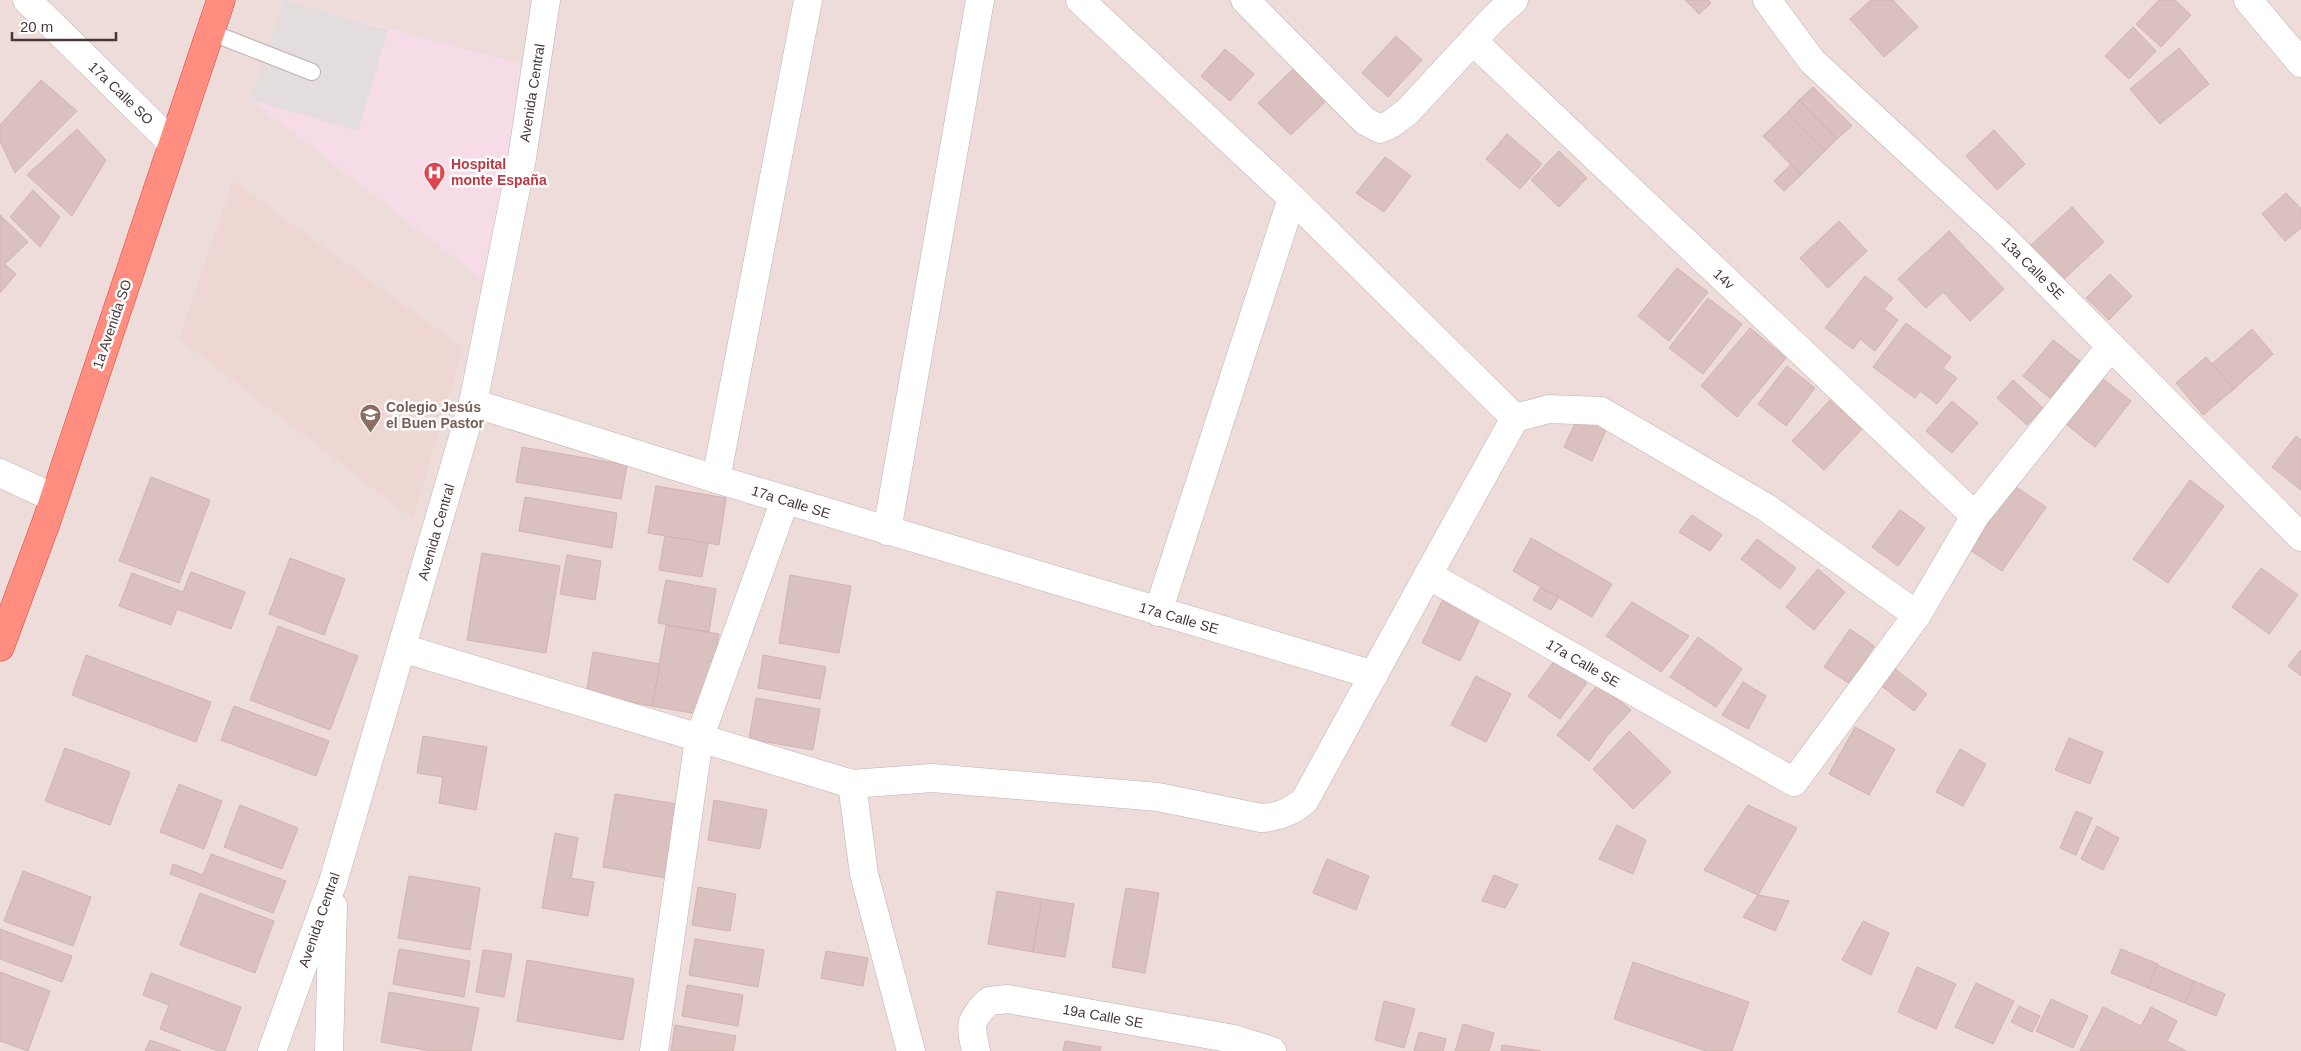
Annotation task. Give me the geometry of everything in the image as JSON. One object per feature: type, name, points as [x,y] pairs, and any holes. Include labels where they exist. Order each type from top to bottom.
[{"type":"highway","name":"1a Avenida SO","points":[[0,647],[54,498],[221,0]]},
{"type":"street","name":"17a Calle SO","points":[[27,0],[173,144]]},
{"type":"street","name":"Avenida Central","points":[[272,1051],[333,882],[473,403],[522,158],[546,0]]},
{"type":"street","points":[[716,479],[808,0]]},
{"type":"street","points":[[888,531],[980,0]]},
{"type":"street","points":[[1080,0],[1292,198],[1515,418]]},
{"type":"street","points":[[1245,0],[1366,121],[1380,129],[1408,112],[1473,41],[1488,9],[1514,0]]},
{"type":"street","name":"13a Calle SE","points":[[1767,0],[1812,61],[2001,236],[2301,537]]},
{"type":"street","points":[[2249,0],[2301,64]]},
{"type":"street","name":"14v","points":[[1473,41],[1975,516]]},
{"type":"street","points":[[1158,612],[1292,198]]},
{"type":"street","points":[[402,648],[852,784],[932,778],[1158,797],[1261,818],[1276,817],[1292,811],[1305,800],[1515,418],[1549,409],[1601,410],[1767,508],[1917,615],[1975,516],[2112,346]]},
{"type":"street","name":"17a Calle SE","points":[[473,403],[785,500],[1374,675]]},
{"type":"street","points":[[0,473],[54,498]]},
{"type":"street","points":[[654,1051],[699,739],[785,500]]},
{"type":"street","name":"17a Calle SE","points":[[1428,575],[1794,782],[1917,615]]},
{"type":"street","points":[[852,784],[864,874],[911,1051]]},
{"type":"street","points":[[328,1051],[333,882]]},
{"type":"street","name":"19a Calle SE","points":[[976,1051],[971,1028],[977,1013],[989,1001],[1008,999],[1233,1045],[1272,1051]]},
{"type":"lane","points":[[210,32],[312,72]]},
{"type":"shaded area","points":[[0,0],[2301,0],[2301,1051],[0,1051]]},
{"type":"shaded area","name":"Hospital monte España","points":[[284,0],[529,66],[484,281],[251,100]]},
{"type":"shaded area","points":[[284,0],[388,30],[358,131],[251,100]]},
{"type":"shaded area","name":"Colegio Jesús el Buen Pastor","points":[[233,181],[463,348],[413,519],[179,339]]},
{"type":"building","points":[[1685,0],[1708,0],[1711,3],[1699,14]]},
{"type":"building","points":[[1871,0],[1893,0],[1918,27],[1884,57],[1850,19]]},
{"type":"building","points":[[2159,0],[2175,0],[2191,15],[2161,47],[2136,24]]},
{"type":"building","points":[[2133,27],[2156,51],[2129,79],[2105,56]]},
{"type":"building","points":[[1396,36],[1422,60],[1388,97],[1362,73]]},
{"type":"building","points":[[2179,48],[2209,84],[2160,124],[2130,89]]},
{"type":"building","points":[[1225,49],[1254,74],[1230,101],[1201,76]]},
{"type":"building","points":[[1294,68],[1326,101],[1291,135],[1258,103]]},
{"type":"building","points":[[41,80],[77,111],[15,173],[0,141],[0,125]]},
{"type":"building","points":[[1813,87],[1852,126],[1837,139],[1799,100]]},
{"type":"building","points":[[1799,100],[1837,139],[1825,151],[1787,113]]},
{"type":"building","points":[[1787,113],[1825,151],[1801,175],[1763,136]]},
{"type":"building","points":[[77,129],[106,160],[72,216],[27,175]]},
{"type":"building","points":[[1994,130],[2025,164],[1997,190],[1966,156]]},
{"type":"building","points":[[1507,134],[1542,164],[1520,189],[1486,159]]},
{"type":"building","points":[[1559,151],[1587,178],[1559,207],[1531,180]]},
{"type":"building","points":[[1385,157],[1411,176],[1384,212],[1356,193]]},
{"type":"building","points":[[1791,164],[1801,175],[1784,191],[1774,181]]},
{"type":"building","points":[[33,190],[60,217],[40,247],[10,217]]},
{"type":"building","points":[[2286,193],[2301,209],[2301,228],[2285,241],[2262,214]]},
{"type":"building","points":[[2072,207],[2104,242],[2062,281],[2030,246]]},
{"type":"building","points":[[0,215],[28,242],[5,264],[16,274],[0,293]]},
{"type":"building","points":[[1839,221],[1867,251],[1828,288],[1800,258]]},
{"type":"building","points":[[1949,231],[2004,289],[1970,321],[1943,292],[1926,308],[1898,279]]},
{"type":"building","points":[[1677,268],[1708,292],[1669,341],[1638,316]]},
{"type":"building","points":[[2110,274],[2132,296],[2109,320],[2086,298]]},
{"type":"building","points":[[1865,276],[1893,298],[1884,309],[1898,320],[1875,351],[1860,339],[1853,349],[1825,328]]},
{"type":"building","points":[[1708,298],[1742,324],[1703,374],[1669,348]]},
{"type":"building","points":[[1906,323],[1951,357],[1943,368],[1957,378],[1937,404],[1920,391],[1915,398],[1873,367]]},
{"type":"building","points":[[1750,328],[1786,358],[1737,417],[1701,386]]},
{"type":"building","points":[[2252,329],[2273,354],[2234,389],[2212,364]]},
{"type":"building","points":[[2053,340],[2080,361],[2050,398],[2023,376]]},
{"type":"building","points":[[2206,357],[2234,389],[2203,415],[2176,383]]},
{"type":"building","points":[[1787,366],[1815,388],[1786,426],[1758,404]]},
{"type":"building","points":[[2103,379],[2131,401],[2095,447],[2067,425]]},
{"type":"building","points":[[2013,380],[2043,408],[2027,425],[1997,398]]},
{"type":"building","points":[[1830,400],[1862,429],[1824,470],[1792,441]]},
{"type":"building","points":[[1952,401],[1978,423],[1952,453],[1926,431]]},
{"type":"building","points":[[1579,415],[1607,428],[1592,461],[1564,447]]},
{"type":"building","points":[[2296,436],[2301,440],[2301,490],[2272,467]]},
{"type":"building","points":[[522,447],[627,465],[621,499],[516,482]]},
{"type":"building","points":[[151,477],[210,500],[179,583],[119,561]]},
{"type":"building","points":[[2190,480],[2224,506],[2168,583],[2133,559]]},
{"type":"building","points":[[2013,485],[2046,507],[2002,571],[1970,550]]},
{"type":"building","points":[[656,486],[726,498],[719,545],[648,533]]},
{"type":"building","points":[[525,497],[617,513],[612,548],[519,531]]},
{"type":"building","points":[[1900,510],[1925,528],[1898,566],[1872,547]]},
{"type":"building","points":[[1692,515],[1722,535],[1710,551],[1679,532]]},
{"type":"building","points":[[665,536],[708,543],[702,577],[659,570]]},
{"type":"building","points":[[1531,538],[1612,584],[1592,617],[1513,571]]},
{"type":"building","points":[[1757,539],[1796,568],[1780,589],[1741,559]]},
{"type":"building","points":[[482,553],[560,566],[546,653],[467,640]]},
{"type":"building","points":[[567,555],[601,561],[595,600],[560,594]]},
{"type":"building","points":[[290,558],[345,579],[324,635],[269,614]]},
{"type":"building","points":[[2261,568],[2298,595],[2269,634],[2232,607]]},
{"type":"building","points":[[1818,569],[1845,592],[1814,630],[1786,607]]},
{"type":"building","points":[[191,572],[245,592],[231,629],[177,609],[171,625],[119,606],[132,573],[183,592]]},
{"type":"building","points":[[790,575],[851,586],[839,653],[779,643]]},
{"type":"building","points":[[666,580],[716,589],[709,632],[658,623]]},
{"type":"building","points":[[1540,588],[1559,597],[1551,610],[1533,600]]},
{"type":"building","points":[[1444,597],[1482,615],[1460,661],[1422,643]]},
{"type":"building","points":[[1632,602],[1689,636],[1661,672],[1606,636]]},
{"type":"building","points":[[666,625],[719,634],[704,715],[652,706]]},
{"type":"building","points":[[278,626],[358,656],[330,730],[250,700]]},
{"type":"building","points":[[1850,629],[1874,646],[1850,684],[1824,667]]},
{"type":"building","points":[[1698,637],[1742,669],[1716,707],[1670,677]]},
{"type":"building","points":[[2301,650],[2301,676],[2288,666]]},
{"type":"building","points":[[593,652],[660,664],[652,706],[586,694]]},
{"type":"building","points":[[86,655],[211,702],[196,742],[72,695]]},
{"type":"building","points":[[763,655],[826,667],[820,699],[758,688]]},
{"type":"building","points":[[1555,660],[1587,683],[1560,719],[1528,696]]},
{"type":"building","points":[[1894,668],[1927,694],[1914,711],[1880,685]]},
{"type":"building","points":[[1476,676],[1511,694],[1486,742],[1451,725]]},
{"type":"building","points":[[1743,682],[1766,696],[1748,729],[1722,715]]},
{"type":"building","points":[[1598,684],[1631,710],[1608,735],[1589,761],[1557,735]]},
{"type":"building","points":[[756,698],[820,709],[813,750],[749,739]]},
{"type":"building","points":[[234,706],[329,741],[316,776],[221,740]]},
{"type":"building","points":[[1855,727],[1895,749],[1869,795],[1829,774]]},
{"type":"building","points":[[1629,731],[1671,772],[1633,809],[1593,769]]},
{"type":"building","points":[[423,736],[487,747],[476,810],[439,803],[443,777],[417,773]]},
{"type":"building","points":[[2069,738],[2103,752],[2090,784],[2055,770]]},
{"type":"building","points":[[65,748],[130,772],[110,825],[45,801]]},
{"type":"building","points":[[1960,749],[1986,764],[1963,806],[1936,792]]},
{"type":"building","points":[[179,784],[222,801],[204,849],[160,832]]},
{"type":"building","points":[[615,794],[684,805],[671,879],[603,867]]},
{"type":"building","points":[[714,800],[767,810],[760,849],[708,840]]},
{"type":"building","points":[[240,805],[298,828],[282,869],[224,847]]},
{"type":"building","points":[[1748,805],[1797,828],[1758,895],[1704,870]]},
{"type":"building","points":[[2076,811],[2092,818],[2076,855],[2060,848]]},
{"type":"building","points":[[1617,825],[1646,840],[1633,874],[1599,859]]},
{"type":"building","points":[[2097,826],[2119,838],[2103,870],[2081,859]]},
{"type":"building","points":[[555,833],[578,838],[571,878],[594,882],[588,916],[542,908]]},
{"type":"building","points":[[211,854],[286,881],[273,913],[170,874],[173,864],[203,875]]},
{"type":"building","points":[[1327,859],[1369,876],[1356,910],[1313,893]]},
{"type":"building","points":[[23,871],[91,897],[73,946],[4,921]]},
{"type":"building","points":[[1494,875],[1518,885],[1505,908],[1482,901]]},
{"type":"building","points":[[409,876],[480,888],[470,950],[398,938]]},
{"type":"building","points":[[698,887],[736,894],[730,931],[692,925]]},
{"type":"building","points":[[1126,888],[1159,893],[1145,973],[1112,967]]},
{"type":"building","points":[[997,891],[1042,899],[1033,952],[988,944]]},
{"type":"building","points":[[200,893],[274,921],[255,973],[180,945]]},
{"type":"building","points":[[1758,895],[1789,901],[1775,931],[1743,917]]},
{"type":"building","points":[[1042,899],[1074,904],[1065,957],[1033,952]]},
{"type":"building","points":[[1863,921],[1889,933],[1871,975],[1842,960]]},
{"type":"building","points":[[0,929],[72,956],[62,982],[0,959]]},
{"type":"building","points":[[695,939],[764,950],[758,987],[689,975]]},
{"type":"building","points":[[399,949],[470,961],[464,997],[393,984]]},
{"type":"building","points":[[2121,949],[2158,964],[2148,988],[2111,973]]},
{"type":"building","points":[[483,950],[512,954],[504,997],[476,992]]},
{"type":"building","points":[[826,951],[868,958],[863,986],[821,978]]},
{"type":"building","points":[[527,960],[634,979],[623,1040],[517,1021]]},
{"type":"building","points":[[1633,962],[1749,1002],[1732,1051],[1706,1051],[1614,1019]]},
{"type":"building","points":[[2157,965],[2194,981],[2185,1003],[2148,988]]},
{"type":"building","points":[[1917,967],[1956,984],[1936,1029],[1898,1012]]},
{"type":"building","points":[[0,972],[50,991],[28,1051],[0,1041]]},
{"type":"building","points":[[151,973],[241,1007],[225,1051],[218,1051],[160,1029],[169,1005],[143,995]]},
{"type":"building","points":[[2194,981],[2225,994],[2216,1016],[2185,1003]]},
{"type":"building","points":[[1976,983],[2014,1001],[1993,1044],[1955,1027]]},
{"type":"building","points":[[687,985],[743,995],[738,1026],[682,1016]]},
{"type":"building","points":[[389,992],[479,1008],[471,1051],[431,1051],[381,1042]]},
{"type":"building","points":[[2051,999],[2088,1016],[2073,1048],[2036,1031]]},
{"type":"building","points":[[1384,1001],[1415,1009],[1404,1048],[1375,1040]]},
{"type":"building","points":[[2019,1006],[2040,1016],[2032,1032],[2011,1022]]},
{"type":"building","points":[[2103,1007],[2141,1026],[2151,1007],[2177,1021],[2167,1041],[2186,1051],[2080,1051]]},
{"type":"building","points":[[1463,1024],[1494,1033],[1489,1051],[1455,1051]]},
{"type":"building","points":[[675,1025],[736,1036],[733,1051],[671,1051]]},
{"type":"building","points":[[1419,1032],[1446,1039],[1443,1051],[1414,1051]]},
{"type":"building","points":[[150,1040],[181,1051],[145,1051]]},
{"type":"building","points":[[1065,1041],[1101,1047],[1100,1051],[1063,1051]]},
{"type":"building","points":[[1502,1045],[1541,1051],[1501,1051]]},
{"type":"place","name":"Hospital monte España","points":[[435,191]]},
{"type":"place","name":"Colegio Jesús el Buen Pastor","points":[[370,434]]}]
